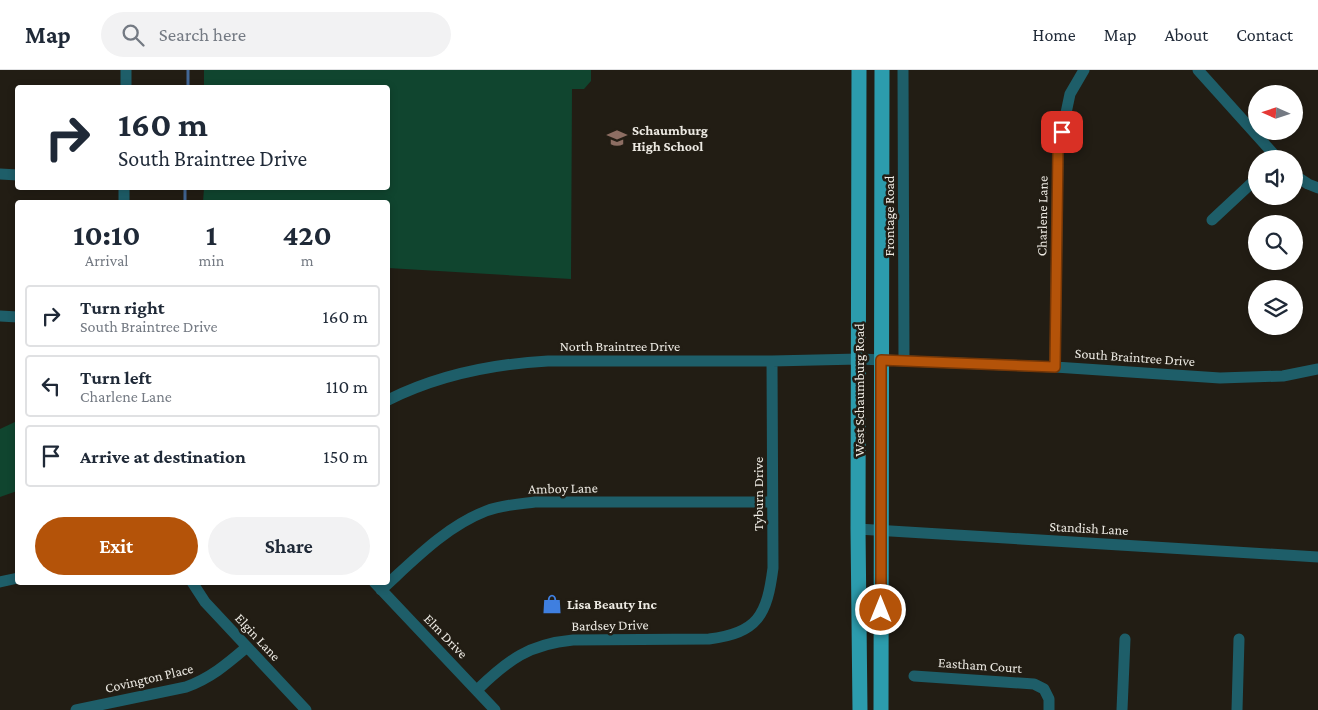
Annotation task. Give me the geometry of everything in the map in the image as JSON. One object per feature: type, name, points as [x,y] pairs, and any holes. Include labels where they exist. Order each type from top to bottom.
[{"type":"main road","name":"West Schaumburg Road","points":[[859,70],[858,529],[860,710]]},
{"type":"main road","name":"West Schaumburg Road","points":[[881,710],[882,70]]},
{"type":"street","points":[[126,70],[126,85]]},
{"type":"street","name":"Frontage Road","points":[[903,70],[904,361]]},
{"type":"street","name":"Charlene Lane","points":[[1055,367],[1058,151],[1070,94],[1084,70]]},
{"type":"street","points":[[1198,70],[1270,150]]},
{"type":"street","points":[[0,174],[15,175]]},
{"type":"street","points":[[1303,180],[1318,188]]},
{"type":"street","points":[[1212,220],[1248,186]]},
{"type":"street","points":[[0,316],[15,317]]},
{"type":"street","name":"South Braintree Drive","points":[[859,360],[1055,367],[1220,378],[1284,376],[1318,369]]},
{"type":"street","name":"North Braintree Drive","points":[[390,398],[417,386],[446,377],[480,368],[512,363],[548,361],[859,360]]},
{"type":"street","name":"Tyburn Drive","points":[[755,622],[764,607],[770,590],[773,568],[772,361]]},
{"type":"street","name":"Amboy Lane","points":[[390,577],[462,522],[486,511],[508,505],[535,502],[772,502]]},
{"type":"street","name":"Standish Lane","points":[[858,529],[1318,557]]},
{"type":"street","points":[[0,582],[15,579]]},
{"type":"street","name":"Elgin Lane","points":[[194,585],[205,602],[306,710]]},
{"type":"street","name":"Elm Drive","points":[[378,586],[495,710]]},
{"type":"street","name":"Bardsey Drive","points":[[477,690],[514,658],[531,649],[552,642],[573,640],[709,639],[741,633],[755,622]]},
{"type":"street","points":[[1122,710],[1125,639]]},
{"type":"street","points":[[1237,710],[1239,639]]},
{"type":"street","name":"Covington Place","points":[[76,710],[186,687],[203,681],[216,673],[247,647]]},
{"type":"street","name":"Eastham Court","points":[[914,676],[1034,684],[1044,689],[1049,699],[1049,710]]},
{"type":"green space","points":[[204,70],[591,70],[591,81],[584,89],[572,89],[571,279],[390,268],[390,200],[203,200],[204,190],[390,190],[390,85],[204,85]]},
{"type":"green space","points":[[15,422],[15,492],[0,497],[0,429]]},
{"type":"waterway","points":[[188,70],[188,85]]},
{"type":"waterway","points":[[185,190],[185,200]]},
{"type":"place","name":"Schaumburg High School","points":[[617,138]]},
{"type":"place","name":"Lisa Beauty Inc","points":[[552,604]]},
{"type":"route","points":[[881,610],[881,360],[1055,367],[1058,151],[1062,132]]}]
